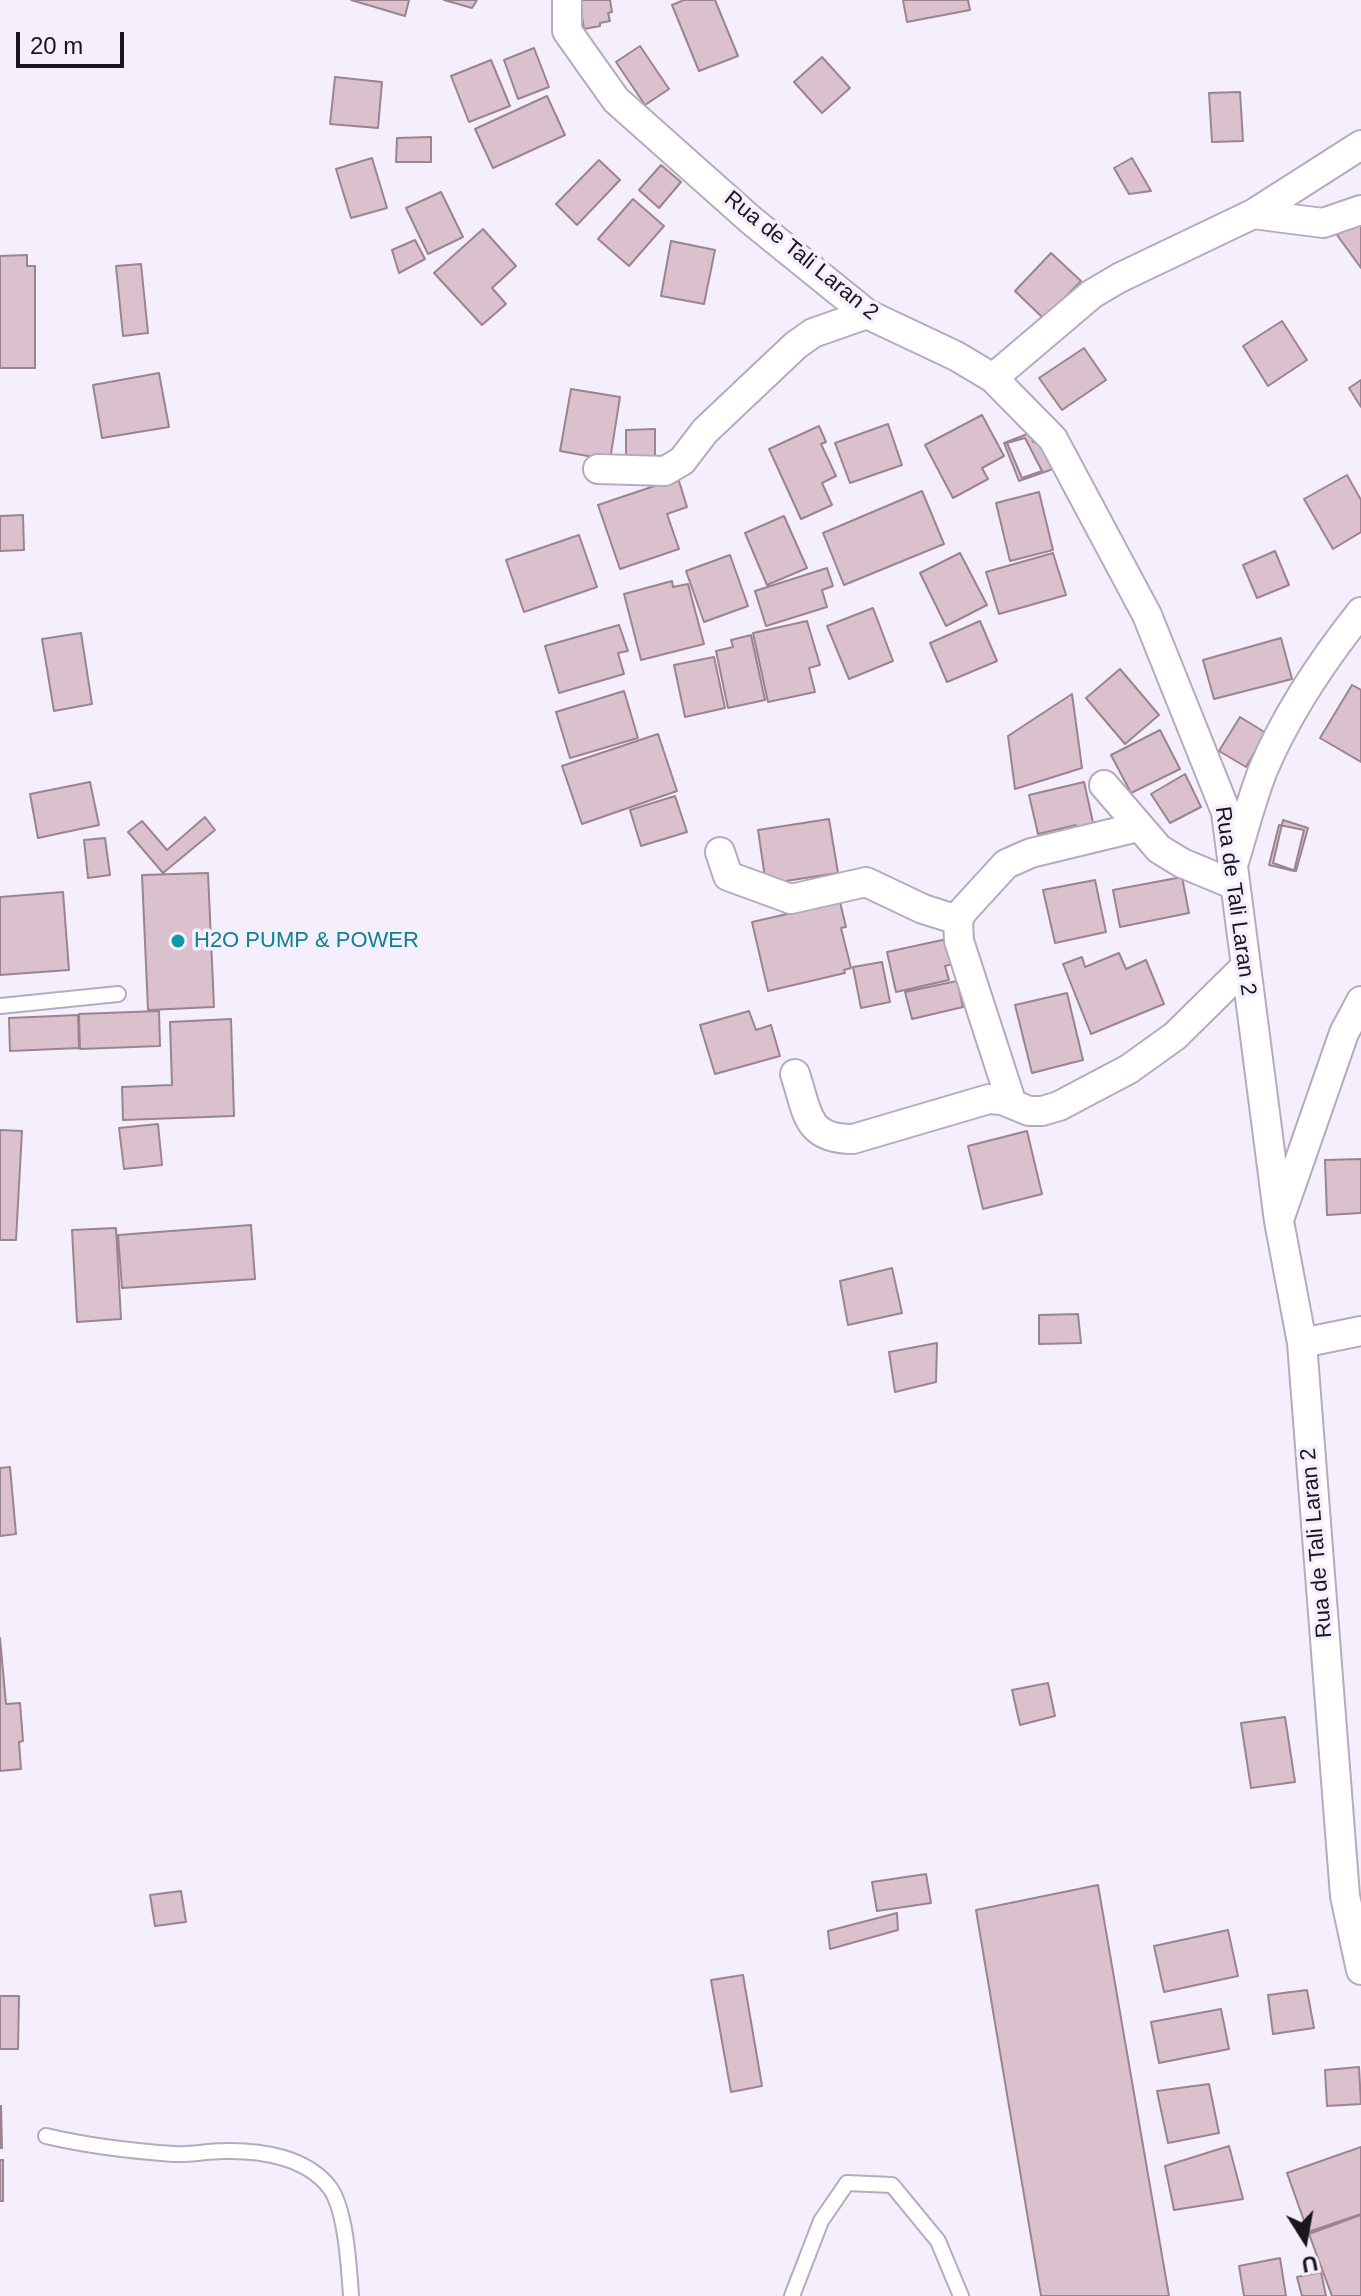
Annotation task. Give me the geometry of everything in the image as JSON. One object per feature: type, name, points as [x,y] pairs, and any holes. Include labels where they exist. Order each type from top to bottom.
[{"type":"street","name":"Rua de Tali Laran 2","points":[[567,0],[567,31],[616,100],[752,221],[867,314],[956,356],[993,378],[1053,439],[1147,615],[1226,812],[1279,1221],[1302,1343],[1345,1896],[1361,1970]]},
{"type":"street","points":[[993,378],[1092,294],[1253,214],[1361,145]]},
{"type":"street","points":[[1253,214],[1323,223],[1361,210]]},
{"type":"street","points":[[598,469],[665,471],[674,467],[705,431],[796,345],[813,333],[867,314]]},
{"type":"street","points":[[1104,785],[1159,849],[1182,863],[1234,876],[1263,771],[1287,720],[1361,612]]},
{"type":"street","points":[[1012,1104],[959,941],[958,920],[996,874],[1018,858],[1138,827]]},
{"type":"street","points":[[720,852],[728,876],[791,899],[866,882],[923,909],[958,920]]},
{"type":"street","points":[[795,1074],[812,1125],[821,1134],[834,1139],[853,1139],[978,1101],[1002,1100],[1029,1111],[1042,1111],[1059,1106],[1129,1069],[1175,1036],[1245,967]]},
{"type":"street","points":[[1279,1221],[1344,1033],[1361,1001]]},
{"type":"street","points":[[1302,1343],[1361,1331]]},
{"type":"lane","points":[[0,1006],[118,994]]},
{"type":"lane","points":[[46,2136],[123,2149],[179,2154],[226,2151],[299,2162],[316,2172],[332,2191],[340,2211],[351,2296]]},
{"type":"lane","points":[[792,2296],[821,2221],[847,2183],[892,2185],[938,2241],[961,2296]]},
{"type":"building","points":[[351,0],[409,0],[405,16]]},
{"type":"building","points":[[444,0],[477,0],[472,8]]},
{"type":"building","points":[[579,0],[610,0],[610,21],[584,29]]},
{"type":"building","points":[[684,0],[715,0],[738,56],[699,71],[672,5]]},
{"type":"building","points":[[903,0],[968,0],[970,10],[907,22]]},
{"type":"building","points":[[640,46],[669,89],[645,105],[616,62]]},
{"type":"building","points":[[534,48],[549,87],[518,99],[504,60]]},
{"type":"building","points":[[822,57],[850,88],[822,113],[794,82]]},
{"type":"building","points":[[491,60],[510,106],[469,122],[451,76]]},
{"type":"building","points":[[335,77],[382,82],[378,128],[330,124]]},
{"type":"building","points":[[1240,92],[1243,141],[1212,142],[1209,93]]},
{"type":"building","points":[[547,96],[565,135],[493,168],[475,129]]},
{"type":"building","points":[[431,137],[431,162],[396,162],[397,138]]},
{"type":"building","points":[[372,158],[387,208],[351,218],[336,169]]},
{"type":"building","points":[[1132,158],[1151,191],[1129,194],[1114,168]]},
{"type":"building","points":[[599,160],[620,180],[577,225],[556,204]]},
{"type":"building","points":[[661,165],[681,182],[659,208],[639,190]]},
{"type":"building","points":[[441,192],[463,237],[428,254],[406,208]]},
{"type":"building","points":[[633,199],[664,226],[629,266],[598,239]]},
{"type":"building","points":[[1361,217],[1361,268],[1337,235]]},
{"type":"building","points":[[483,229],[516,266],[492,288],[506,304],[482,325],[434,273]]},
{"type":"building","points":[[415,240],[425,259],[399,273],[392,250]]},
{"type":"building","points":[[671,241],[715,250],[704,304],[661,296]]},
{"type":"building","points":[[1051,253],[1081,281],[1044,319],[1015,291]]},
{"type":"building","points":[[27,255],[27,266],[35,266],[35,368],[0,368],[0,256]]},
{"type":"building","points":[[141,264],[148,333],[123,336],[116,266]]},
{"type":"building","points":[[1282,321],[1307,360],[1268,386],[1243,346]]},
{"type":"building","points":[[1084,348],[1106,380],[1062,410],[1039,378]]},
{"type":"building","points":[[159,373],[169,427],[102,438],[93,385]]},
{"type":"building","points":[[1361,380],[1361,407],[1349,388]]},
{"type":"building","points":[[571,389],[620,397],[610,460],[560,451]]},
{"type":"building","points":[[982,415],[1004,456],[982,468],[988,479],[953,498],[925,445]]},
{"type":"building","points":[[888,424],[902,465],[850,483],[835,443]]},
{"type":"building","points":[[819,426],[826,442],[821,444],[836,476],[822,483],[832,505],[801,519],[769,449]]},
{"type":"building","points":[[655,429],[655,458],[626,458],[626,430]]},
{"type":"building","points":[[1030,433],[1033,442],[1042,442],[1053,469],[1019,481],[1004,443]]},
{"type":"building","points":[[1025,438],[1042,471],[1022,478],[1007,443]]},
{"type":"building","points":[[1347,475],[1361,500],[1361,532],[1333,549],[1304,499]]},
{"type":"building","points":[[678,478],[687,507],[667,514],[679,549],[620,569],[598,505]]},
{"type":"building","points":[[922,491],[944,544],[844,585],[823,533]]},
{"type":"building","points":[[1039,492],[1053,550],[1010,561],[996,503]]},
{"type":"building","points":[[23,515],[24,550],[0,551],[0,516]]},
{"type":"building","points":[[784,516],[807,568],[767,585],[745,533]]},
{"type":"building","points":[[579,535],[597,587],[524,612],[506,560]]},
{"type":"building","points":[[1275,551],[1289,585],[1257,598],[1243,565]]},
{"type":"building","points":[[960,553],[987,605],[946,626],[920,573]]},
{"type":"building","points":[[1053,553],[1066,595],[999,614],[986,572]]},
{"type":"building","points":[[730,555],[748,606],[704,622],[686,571]]},
{"type":"building","points":[[827,568],[833,586],[822,590],[827,607],[766,626],[755,591]]},
{"type":"building","points":[[672,581],[673,587],[688,584],[704,644],[641,660],[624,594]]},
{"type":"building","points":[[873,608],[893,661],[849,679],[827,626]]},
{"type":"building","points":[[807,621],[820,665],[809,668],[815,692],[768,702],[753,633]]},
{"type":"building","points":[[980,621],[997,661],[947,682],[930,643]]},
{"type":"building","points":[[619,625],[628,651],[618,653],[624,674],[559,693],[545,646]]},
{"type":"building","points":[[81,633],[92,704],[54,711],[42,639]]},
{"type":"building","points":[[751,635],[765,700],[728,708],[716,651],[733,647],[731,640]]},
{"type":"building","points":[[1281,638],[1292,679],[1214,699],[1203,660]]},
{"type":"building","points":[[714,657],[725,708],[685,717],[674,665]]},
{"type":"building","points":[[1120,669],[1159,715],[1125,744],[1086,698]]},
{"type":"building","points":[[1352,685],[1361,690],[1361,762],[1320,738]]},
{"type":"building","points":[[624,691],[638,738],[570,758],[556,712]]},
{"type":"building","points":[[1072,694],[1082,768],[1015,789],[1008,736]]},
{"type":"building","points":[[1240,717],[1266,733],[1246,767],[1219,751]]},
{"type":"building","points":[[1160,730],[1180,769],[1131,793],[1111,755]]},
{"type":"building","points":[[658,734],[677,791],[582,824],[562,766]]},
{"type":"building","points":[[1185,774],[1201,807],[1170,823],[1151,794]]},
{"type":"building","points":[[90,782],[99,825],[38,838],[30,794]]},
{"type":"building","points":[[1084,782],[1094,827],[1078,831],[1076,825],[1038,834],[1029,795]]},
{"type":"building","points":[[675,796],[687,832],[641,846],[630,810]]},
{"type":"building","points":[[205,817],[215,830],[163,873],[128,832],[142,821],[167,850]]},
{"type":"building","points":[[829,819],[838,873],[766,884],[758,830]]},
{"type":"building","points":[[1283,820],[1308,828],[1296,871],[1273,863]]},
{"type":"building","points":[[1279,825],[1304,830],[1294,871],[1269,865]]},
{"type":"building","points":[[105,838],[110,875],[88,878],[84,840]]},
{"type":"building","name":"H2O PUMP & POWER","points":[[208,873],[214,1007],[148,1010],[142,875]]},
{"type":"building","points":[[1182,877],[1189,913],[1120,927],[1113,890]]},
{"type":"building","points":[[1095,880],[1106,932],[1055,943],[1043,890]]},
{"type":"building","points":[[63,892],[69,970],[0,975],[0,897]]},
{"type":"building","points":[[840,902],[846,927],[841,928],[851,968],[844,970],[845,973],[768,991],[752,922]]},
{"type":"building","points":[[947,939],[953,964],[945,966],[949,980],[896,992],[887,952]]},
{"type":"building","points":[[1119,953],[1126,969],[1146,960],[1164,1004],[1091,1034],[1063,964],[1082,957],[1085,967]]},
{"type":"building","points":[[882,962],[890,1002],[861,1008],[853,967]]},
{"type":"building","points":[[957,981],[963,1007],[912,1019],[905,992]]},
{"type":"building","points":[[1067,993],[1083,1060],[1032,1073],[1015,1005]]},
{"type":"building","points":[[159,1011],[160,1046],[80,1049],[79,1014]]},
{"type":"building","points":[[749,1011],[756,1030],[771,1025],[780,1056],[715,1074],[700,1025]]},
{"type":"building","points":[[78,1015],[79,1048],[10,1051],[9,1018]]},
{"type":"building","points":[[231,1019],[234,1116],[123,1120],[122,1087],[172,1085],[170,1022]]},
{"type":"building","points":[[158,1124],[162,1165],[124,1169],[119,1128]]},
{"type":"building","points":[[0,1130],[22,1131],[16,1240],[0,1240]]},
{"type":"building","points":[[1027,1131],[1042,1194],[983,1209],[968,1146]]},
{"type":"building","points":[[1361,1159],[1361,1213],[1327,1215],[1325,1160]]},
{"type":"building","points":[[251,1225],[255,1279],[122,1288],[118,1235]]},
{"type":"building","points":[[116,1228],[121,1319],[77,1322],[72,1230]]},
{"type":"building","points":[[892,1268],[902,1313],[848,1325],[840,1281]]},
{"type":"building","points":[[1078,1314],[1081,1343],[1039,1344],[1039,1315]]},
{"type":"building","points":[[937,1343],[936,1382],[895,1392],[889,1352]]},
{"type":"building","points":[[10,1467],[16,1534],[0,1536],[0,1468]]},
{"type":"building","points":[[0,1638],[6,1704],[20,1703],[23,1741],[19,1742],[21,1769],[0,1771]]},
{"type":"building","points":[[1048,1683],[1055,1716],[1020,1725],[1012,1690]]},
{"type":"building","points":[[1285,1717],[1295,1782],[1251,1788],[1241,1723]]},
{"type":"building","points":[[926,1874],[931,1903],[877,1911],[872,1882]]},
{"type":"building","points":[[1098,1885],[1169,2296],[1041,2296],[976,1910]]},
{"type":"building","points":[[181,1891],[186,1922],[155,1926],[150,1895]]},
{"type":"building","points":[[897,1913],[898,1930],[830,1949],[828,1931]]},
{"type":"building","points":[[1228,1930],[1238,1976],[1164,1992],[1154,1946]]},
{"type":"building","points":[[743,1975],[762,2086],[731,2092],[711,1980]]},
{"type":"building","points":[[1307,1990],[1314,2028],[1273,2034],[1268,1995]]},
{"type":"building","points":[[0,1996],[19,1996],[18,2049],[0,2049]]},
{"type":"building","points":[[1221,2009],[1229,2049],[1159,2063],[1151,2022]]},
{"type":"building","points":[[1359,2067],[1361,2104],[1327,2106],[1325,2070]]},
{"type":"building","points":[[1209,2084],[1219,2133],[1168,2143],[1157,2091]]},
{"type":"building","points":[[1,2106],[2,2148],[0,2148]]},
{"type":"building","points":[[1229,2146],[1243,2199],[1174,2210],[1165,2166]]},
{"type":"building","points":[[1361,2147],[1361,2214],[1308,2232],[1287,2173]]},
{"type":"building","points":[[0,2160],[3,2160],[3,2201],[0,2201]]},
{"type":"building","points":[[1361,2215],[1361,2296],[1332,2296],[1309,2234]]},
{"type":"building","points":[[1280,2258],[1286,2296],[1244,2296],[1239,2266]]},
{"type":"building","points":[[1321,2272],[1326,2296],[1302,2296],[1297,2277]]},
{"type":"place","name":"H2O PUMP & POWER","points":[[178,941]]}]
